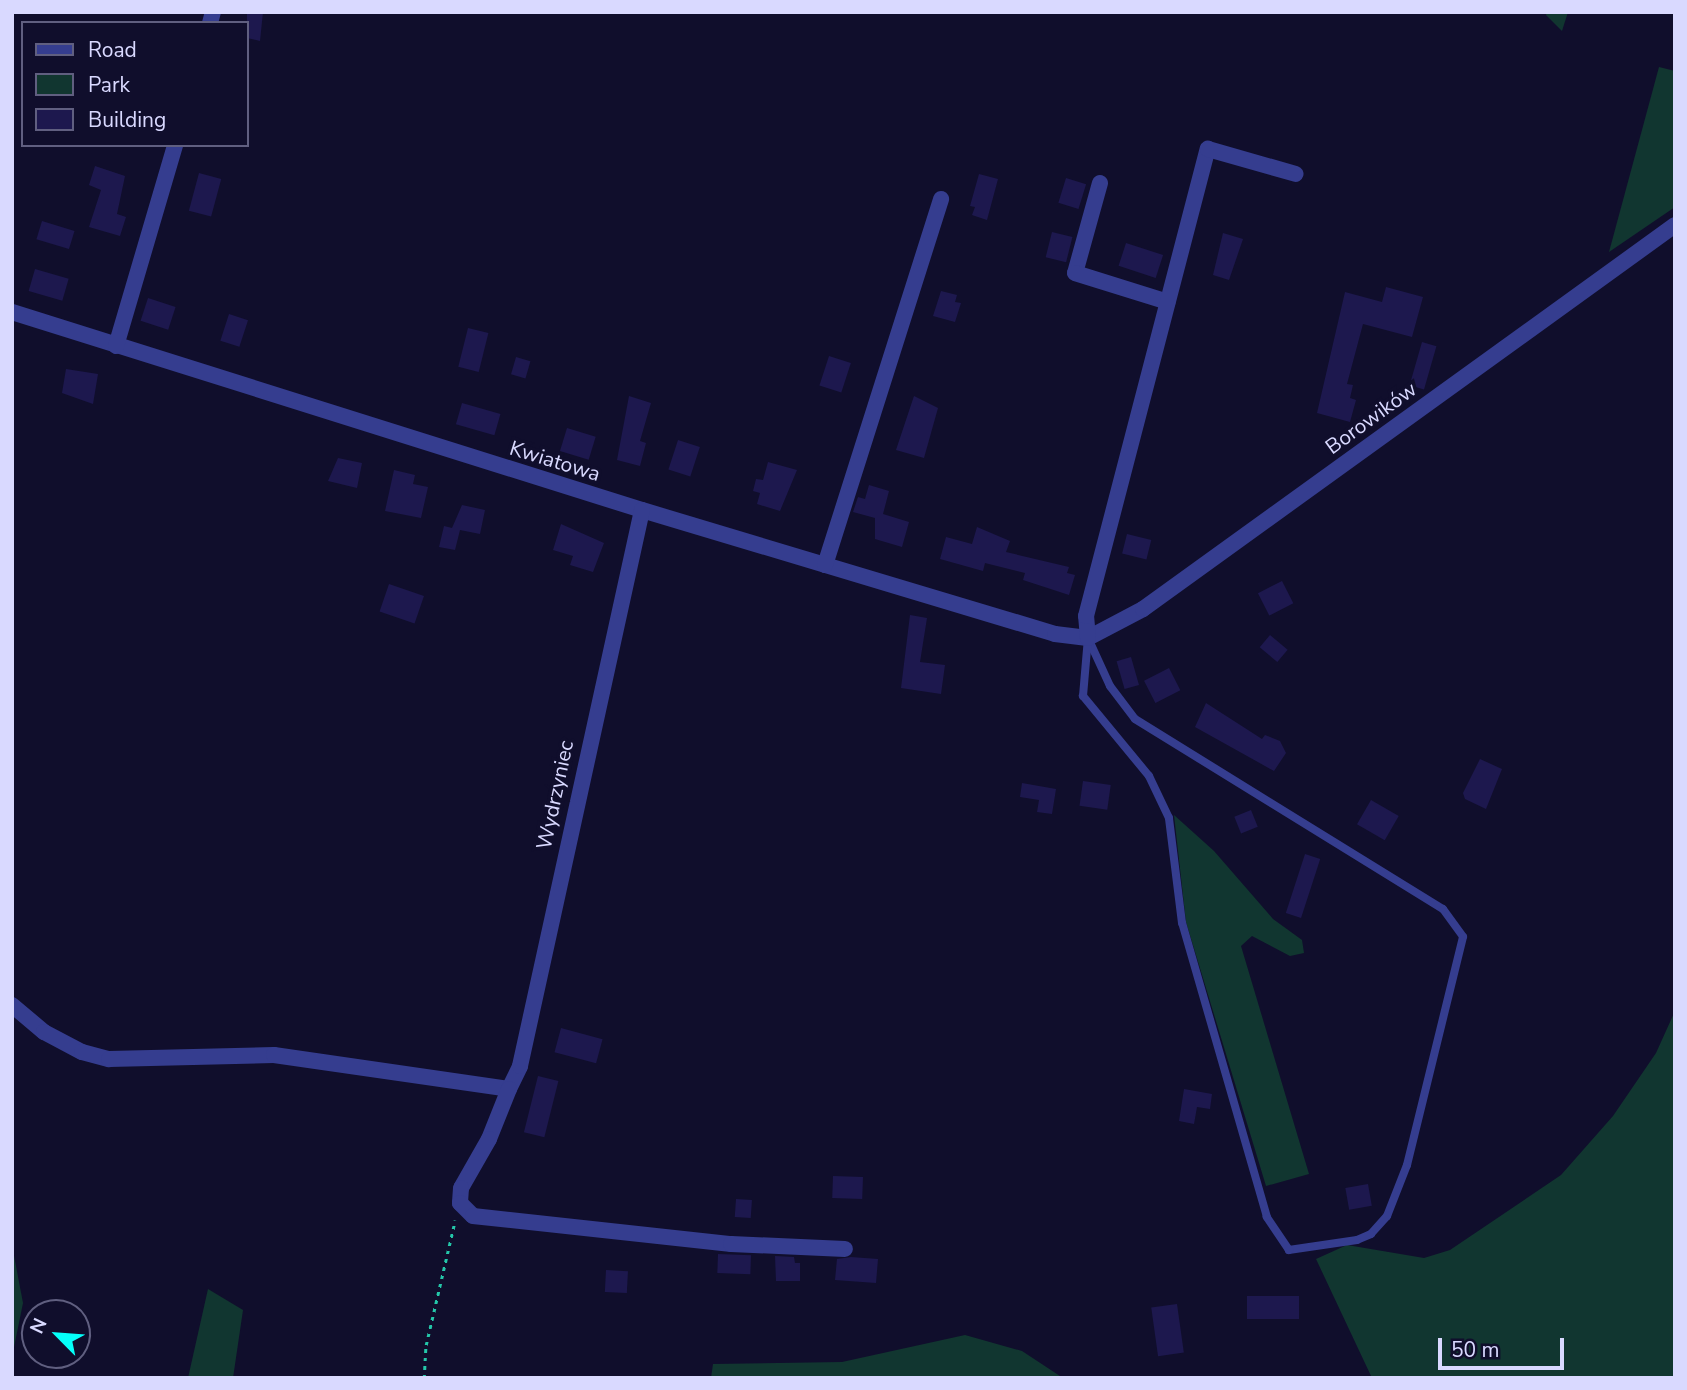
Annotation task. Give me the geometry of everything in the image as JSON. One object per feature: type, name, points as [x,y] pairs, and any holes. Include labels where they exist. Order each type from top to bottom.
[{"type":"street","points":[[116,346],[174,147]]},
{"type":"street","points":[[1088,638],[1086,616],[1208,149],[1296,174]]},
{"type":"street","points":[[1100,183],[1075,273],[1168,302]]},
{"type":"street","points":[[825,565],[940,199]]},
{"type":"street","name":"Borowików","points":[[1088,638],[1143,609],[1675,225]]},
{"type":"street","name":"Kwiatowa","points":[[12,312],[642,510],[1055,634],[1088,638]]},
{"type":"street","name":"Wydrzyniec","points":[[460,1203],[461,1188],[489,1139],[520,1066],[642,510]]},
{"type":"street","points":[[12,1005],[44,1032],[82,1052],[109,1059],[274,1055],[509,1089]]},
{"type":"street","points":[[460,1203],[473,1216],[731,1244],[845,1249]]},
{"type":"lane","points":[[1088,638],[1110,686],[1135,719],[1443,909],[1464,937],[1408,1165],[1387,1216],[1364,1237],[1289,1250],[1267,1217],[1182,923],[1169,818],[1149,776],[1083,696],[1088,638]]},
{"type":"path","points":[[424,1378],[426,1345],[460,1203]]},
{"type":"green space","points":[[1547,12],[1568,12],[1562,31],[1546,15]]},
{"type":"green space","points":[[1659,67],[1675,71],[1675,207],[1609,252]]},
{"type":"green space","points":[[1174,815],[1214,851],[1273,919],[1302,940],[1304,953],[1290,956],[1252,936],[1241,946],[1309,1174],[1266,1186],[1186,922]]},
{"type":"green space","points":[[1675,1011],[1675,1378],[1372,1378],[1316,1259],[1347,1245],[1424,1258],[1450,1250],[1561,1175],[1613,1116],[1656,1053]]},
{"type":"green space","points":[[12,1245],[22,1299],[12,1357]]},
{"type":"green space","points":[[208,1289],[243,1310],[233,1378],[188,1378]]},
{"type":"green space","points":[[965,1335],[1022,1351],[1063,1378],[711,1378],[713,1364],[842,1362]]},
{"type":"building","points":[[247,12],[263,12],[260,41],[248,38]]},
{"type":"building","points":[[95,166],[125,176],[117,214],[126,217],[120,236],[89,227],[101,190],[89,185]]},
{"type":"building","points":[[199,173],[221,179],[211,217],[189,211]]},
{"type":"building","points":[[979,174],[998,179],[987,220],[972,215],[975,207],[970,206]]},
{"type":"building","points":[[1066,178],[1086,184],[1078,209],[1058,203]]},
{"type":"building","points":[[42,221],[75,231],[69,249],[36,239]]},
{"type":"building","points":[[1052,232],[1072,237],[1066,262],[1046,257]]},
{"type":"building","points":[[1223,233],[1243,239],[1229,280],[1213,275]]},
{"type":"building","points":[[1126,243],[1163,255],[1156,278],[1119,266]]},
{"type":"building","points":[[35,269],[69,279],[62,301],[29,291]]},
{"type":"building","points":[[1386,287],[1423,297],[1412,337],[1363,324],[1347,384],[1353,385],[1350,398],[1356,400],[1350,422],[1317,413],[1345,292],[1382,302]]},
{"type":"building","points":[[941,291],[957,295],[955,302],[961,303],[955,322],[933,316]]},
{"type":"building","points":[[148,298],[176,307],[168,330],[141,321]]},
{"type":"building","points":[[229,314],[248,320],[239,347],[220,341]]},
{"type":"building","points":[[468,328],[488,333],[479,372],[458,367]]},
{"type":"building","points":[[1422,342],[1436,346],[1424,389],[1410,385]]},
{"type":"building","points":[[829,356],[851,363],[841,393],[819,385]]},
{"type":"building","points":[[516,357],[530,361],[525,378],[511,374]]},
{"type":"building","points":[[66,369],[98,374],[93,404],[62,393]]},
{"type":"building","points":[[629,396],[651,403],[640,441],[646,443],[640,466],[617,460]]},
{"type":"building","points":[[914,396],[938,408],[924,458],[896,450]]},
{"type":"building","points":[[462,403],[500,414],[494,435],[456,424]]},
{"type":"building","points":[[567,428],[596,437],[589,460],[560,451]]},
{"type":"building","points":[[678,440],[700,447],[690,477],[668,469]]},
{"type":"building","points":[[338,458],[362,463],[357,488],[328,481]]},
{"type":"building","points":[[768,462],[797,470],[780,511],[757,504],[760,493],[753,491],[756,479],[763,480]]},
{"type":"building","points":[[394,470],[415,475],[413,484],[428,487],[421,518],[385,511]]},
{"type":"building","points":[[869,485],[889,491],[883,514],[909,522],[902,547],[875,539],[875,518],[853,512],[858,497],[865,499]]},
{"type":"building","points":[[462,505],[485,510],[480,534],[460,530],[455,550],[439,547],[444,526],[452,528]]},
{"type":"building","points":[[561,524],[604,543],[593,572],[570,565],[573,556],[553,550]]},
{"type":"building","points":[[977,527],[1010,541],[1006,552],[1069,567],[1067,573],[1075,575],[1069,595],[1023,580],[1025,573],[985,563],[983,571],[940,559],[946,537],[972,544]]},
{"type":"building","points":[[1127,534],[1151,540],[1146,559],[1122,553]]},
{"type":"building","points":[[1282,581],[1293,603],[1269,616],[1258,593]]},
{"type":"building","points":[[389,584],[424,596],[415,623],[380,611]]},
{"type":"building","points":[[910,615],[927,618],[920,662],[945,665],[941,694],[901,688]]},
{"type":"building","points":[[1270,635],[1288,650],[1277,662],[1260,647]]},
{"type":"building","points":[[1131,657],[1139,685],[1125,689],[1117,661]]},
{"type":"building","points":[[1169,668],[1180,690],[1155,703],[1144,681]]},
{"type":"building","points":[[1206,703],[1262,739],[1265,735],[1280,741],[1286,753],[1274,771],[1195,727]]},
{"type":"building","points":[[1480,759],[1502,769],[1486,809],[1465,799],[1463,793]]},
{"type":"building","points":[[1083,781],[1111,785],[1107,810],[1080,806]]},
{"type":"building","points":[[1022,783],[1056,789],[1052,814],[1037,812],[1039,800],[1020,797]]},
{"type":"building","points":[[1371,800],[1399,816],[1385,840],[1357,824]]},
{"type":"building","points":[[1251,810],[1258,827],[1241,833],[1234,817]]},
{"type":"building","points":[[1305,854],[1320,859],[1301,918],[1286,913]]},
{"type":"building","points":[[561,1028],[603,1039],[596,1063],[555,1052]]},
{"type":"building","points":[[538,1076],[558,1081],[544,1137],[524,1132]]},
{"type":"building","points":[[1184,1089],[1212,1094],[1210,1109],[1197,1107],[1194,1124],[1179,1121]]},
{"type":"building","points":[[833,1176],[863,1177],[862,1199],[832,1198]]},
{"type":"building","points":[[1368,1184],[1372,1206],[1349,1210],[1345,1188]]},
{"type":"building","points":[[736,1199],[752,1200],[751,1218],[735,1217]]},
{"type":"building","points":[[718,1254],[751,1255],[750,1274],[717,1273]]},
{"type":"building","points":[[775,1256],[794,1257],[795,1263],[800,1263],[800,1281],[776,1281]]},
{"type":"building","points":[[837,1259],[878,1259],[876,1283],[835,1280]]},
{"type":"building","points":[[606,1270],[628,1271],[627,1293],[605,1292]]},
{"type":"building","points":[[1247,1296],[1299,1296],[1299,1319],[1247,1319]]},
{"type":"building","points":[[1177,1304],[1184,1353],[1158,1356],[1151,1308]]}]
